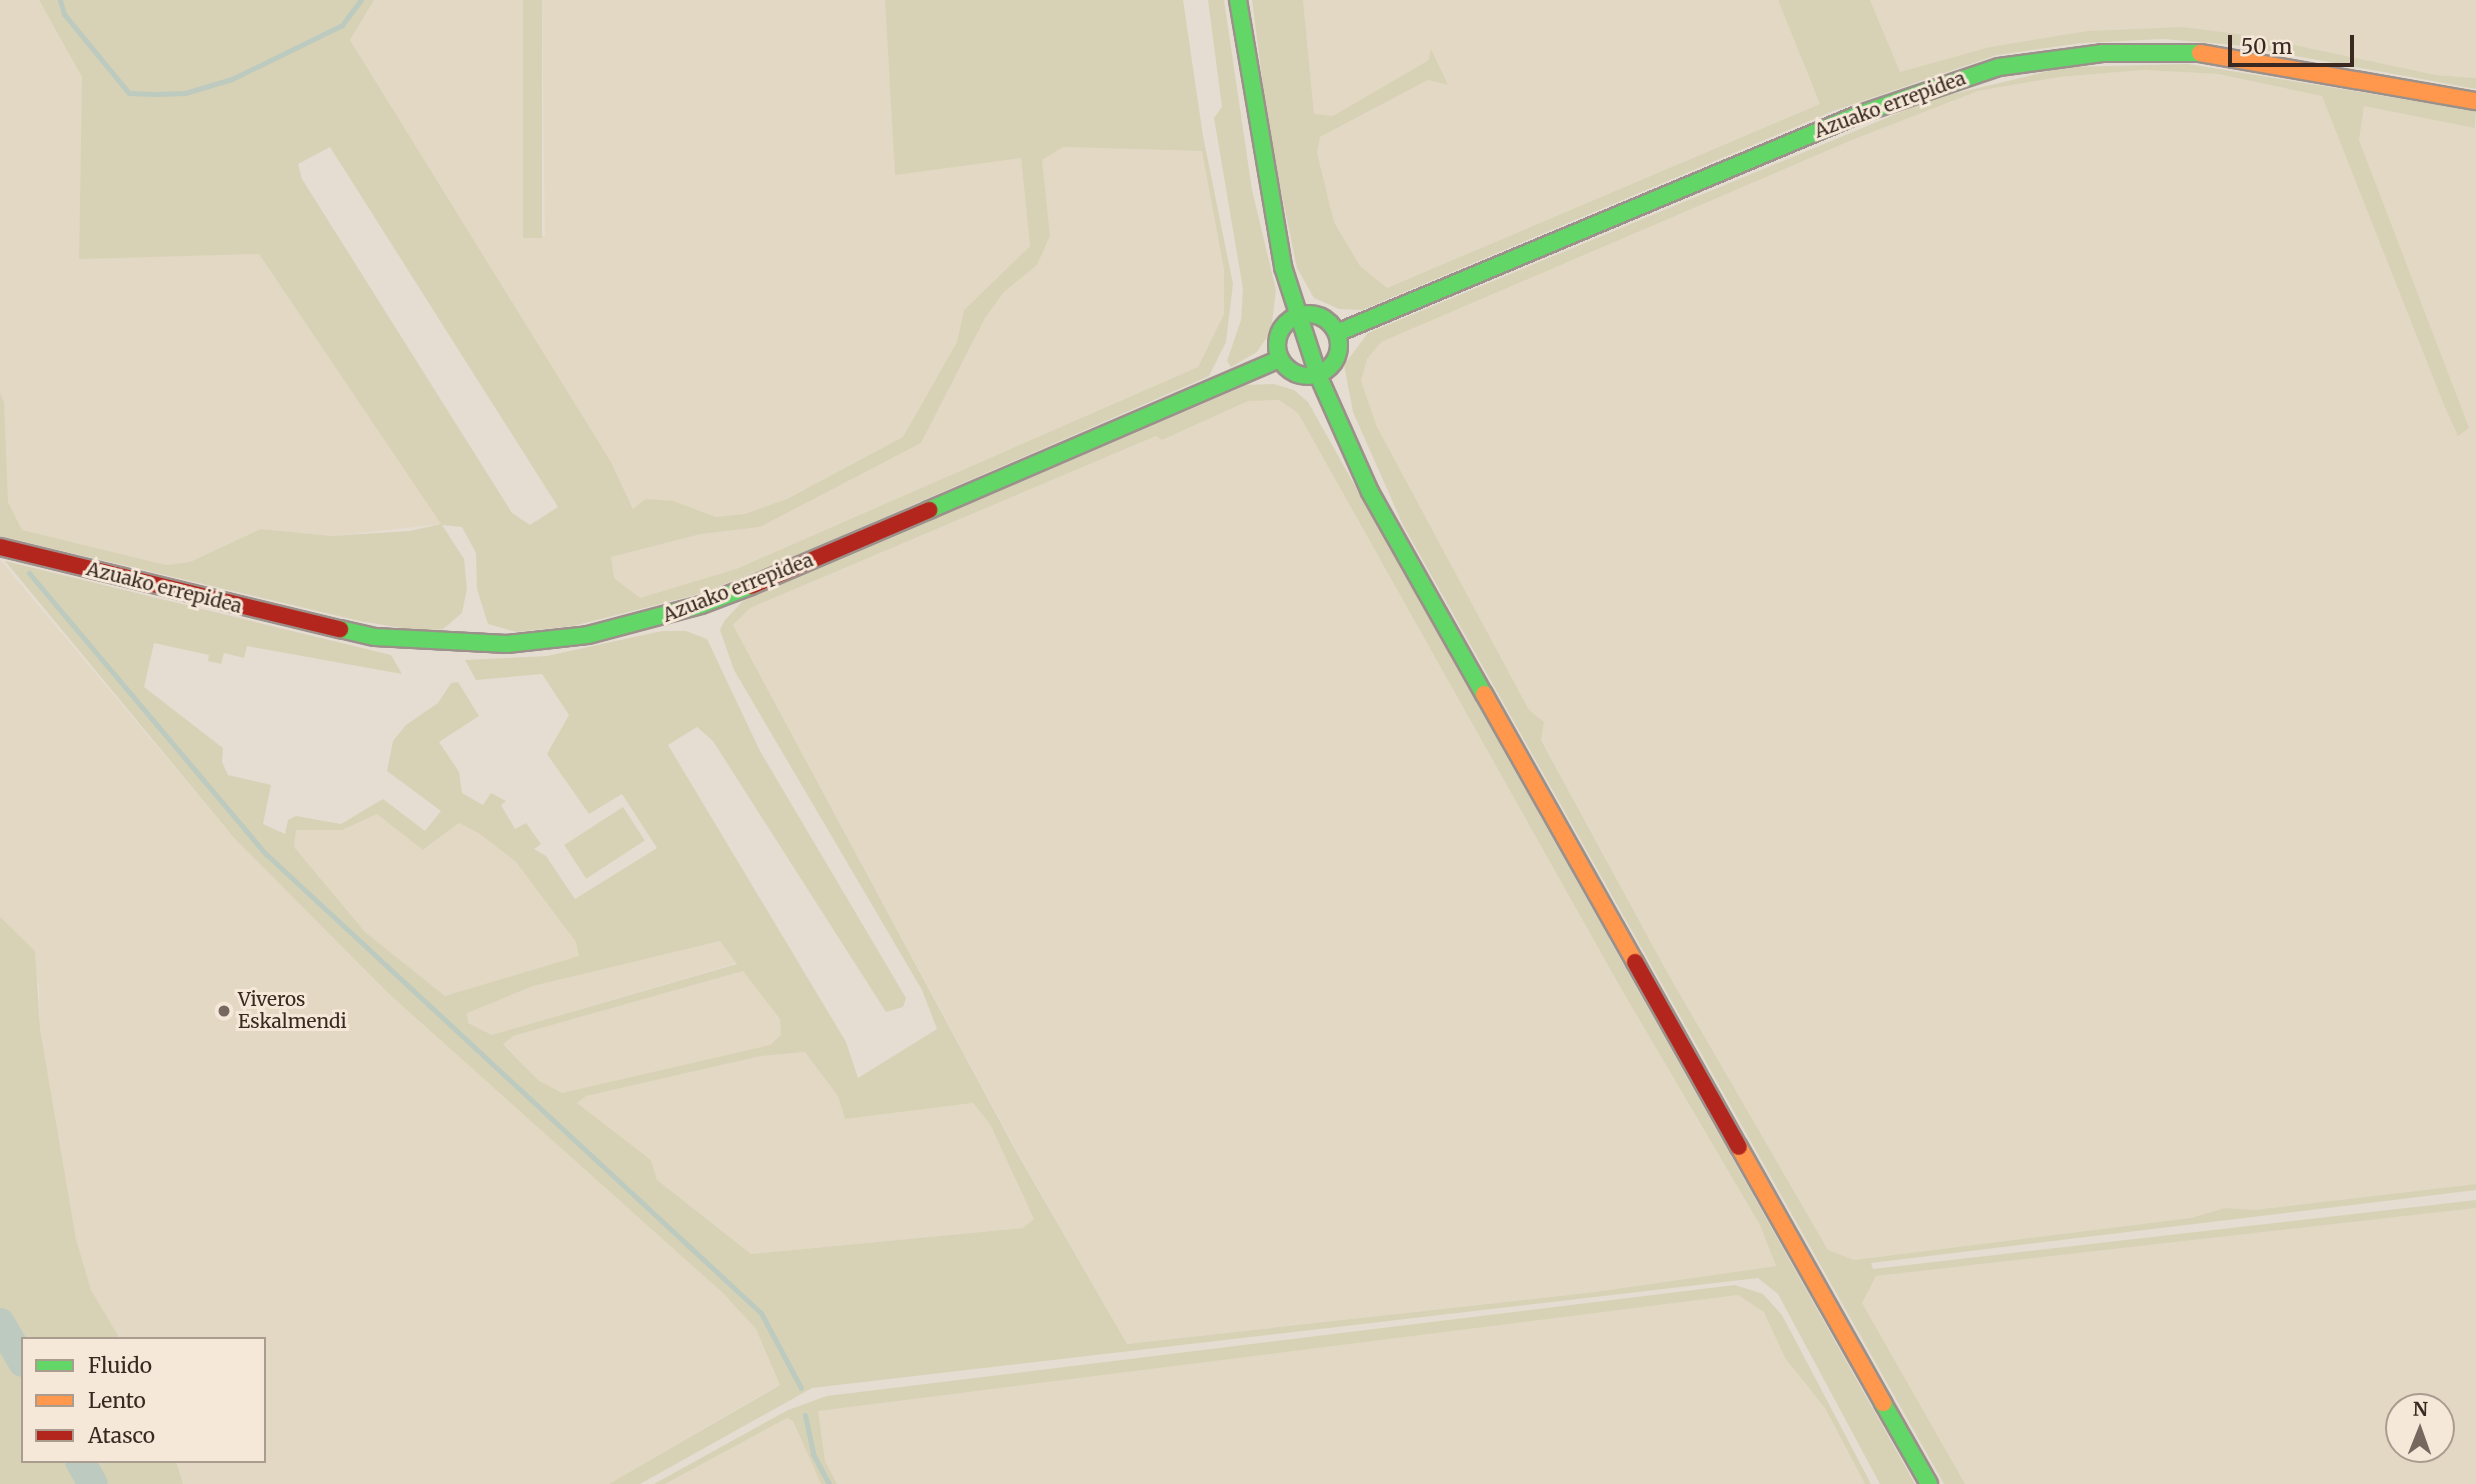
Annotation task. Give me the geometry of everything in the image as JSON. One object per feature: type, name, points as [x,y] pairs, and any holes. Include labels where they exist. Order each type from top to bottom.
[{"type":"street","points":[[1238,0],[1269,199],[1297,316],[1318,374],[1370,492],[1929,1484]]},
{"type":"street","name":"Azuako errepidea","points":[[1337,333],[1857,115],[1999,67],[2102,52],[2198,53],[2476,101]]},
{"type":"street","points":[[1297,316],[1321,317],[1337,333],[1336,358],[1318,374],[1303,376],[1280,359],[1277,342],[1283,326],[1297,316]]},
{"type":"street","name":"Azuako errepidea","points":[[0,547],[375,637],[496,644],[588,635],[689,609],[756,584],[1280,359]]},
{"type":"shaded area","points":[[0,0],[39,0],[82,77],[79,258],[259,254],[441,524],[331,536],[261,529],[190,562],[166,565],[22,530],[8,502],[0,393]]},
{"type":"shaded area","points":[[39,0],[374,0],[350,40],[611,462],[633,509],[646,499],[673,501],[716,517],[745,514],[787,499],[903,437],[957,342],[964,310],[1030,246],[1021,158],[895,175],[885,0],[1183,0],[1203,136],[1233,284],[1226,342],[1209,376],[765,569],[695,595],[573,626],[516,632],[488,624],[477,589],[476,553],[462,527],[442,525],[464,559],[467,588],[462,613],[443,629],[420,631],[360,621],[0,536],[0,393],[4,403],[8,502],[22,530],[166,565],[190,562],[261,529],[331,536],[410,531],[441,524],[259,254],[79,259],[82,77]],"holes":[[[330,147],[558,507],[530,525],[512,513],[302,179],[298,164]],[[1063,147],[1202,151],[1224,269],[1224,314],[1198,367],[736,569],[640,598],[614,578],[611,557],[701,534],[760,527],[921,443],[985,318],[1004,292],[1037,265],[1050,236],[1042,160]]]},
{"type":"shaded area","points":[[374,0],[523,0],[527,238],[545,236],[542,0],[885,0],[895,174],[1021,158],[1030,246],[964,310],[957,342],[903,437],[787,499],[745,515],[716,517],[673,501],[634,510],[611,462],[350,40]]},
{"type":"shaded area","points":[[523,0],[542,0],[542,238],[523,238]]},
{"type":"shaded area","points":[[1208,0],[1224,0],[1252,190],[1276,290],[1271,331],[1257,352],[1231,367],[1227,361],[1241,320],[1243,289],[1214,118],[1222,107]]},
{"type":"shaded area","points":[[1252,0],[1303,0],[1314,114],[1333,116],[1429,60],[1431,49],[1448,85],[1428,80],[1320,137],[1317,153],[1334,222],[1360,266],[1387,288],[1820,104],[1778,0],[1870,0],[1900,72],[1990,47],[2087,31],[2183,27],[2252,36],[2436,75],[2476,78],[2476,89],[2236,45],[2163,39],[2082,43],[1997,55],[1833,111],[1362,310],[1339,309],[1314,298],[1297,268],[1269,132]]},
{"type":"shaded area","points":[[1303,0],[1778,0],[1820,104],[1387,288],[1360,266],[1334,222],[1317,153],[1320,137],[1428,80],[1447,85],[1430,60],[1333,117],[1314,114]]},
{"type":"shaded area","points":[[1870,0],[2476,0],[2476,78],[2436,75],[2252,36],[2183,27],[2087,31],[1990,47],[1900,72]]},
{"type":"shaded area","points":[[2188,64],[2476,111],[2475,128],[2364,106],[2359,140],[2469,428],[2458,436],[2322,96],[2218,74],[2143,70],[2059,77],[1978,91],[1852,140],[1381,342],[1367,359],[1361,381],[1377,427],[1529,710],[1544,722],[1541,740],[1667,972],[1828,1250],[1854,1260],[2191,1218],[2225,1208],[2255,1210],[2476,1184],[2476,1190],[1871,1263],[1873,1269],[2476,1200],[2476,1208],[1876,1276],[1862,1303],[1965,1484],[1944,1484],[1403,525],[1353,412],[1344,365],[1368,333],[1932,99],[2066,67]]},
{"type":"shaded area","points":[[2143,70],[2218,74],[2322,96],[2459,435],[2412,283],[2359,140],[2364,106],[2476,128],[2476,1184],[2255,1210],[2225,1208],[2191,1218],[1854,1260],[1828,1250],[1667,972],[1541,739],[1544,722],[1529,710],[1376,427],[1361,381],[1367,359],[1380,342],[1852,140],[1978,91],[2059,77]]},
{"type":"shaded area","points":[[1062,147],[1202,151],[1225,269],[1224,314],[1198,367],[736,569],[640,599],[614,578],[611,557],[701,534],[760,527],[921,443],[985,318],[1004,292],[1037,265],[1050,236],[1041,160]]},
{"type":"shaded area","points":[[1274,384],[1294,390],[1308,402],[1915,1484],[1880,1484],[1778,1294],[1758,1278],[812,1388],[640,1484],[609,1484],[780,1385],[756,1329],[723,1293],[388,993],[235,839],[5,561],[391,655],[402,674],[247,646],[244,658],[224,653],[221,664],[208,661],[209,655],[154,643],[144,687],[223,748],[222,762],[228,775],[271,785],[263,824],[285,834],[288,820],[296,816],[341,824],[383,799],[425,831],[441,811],[387,771],[393,741],[406,725],[438,703],[451,683],[458,682],[479,716],[439,742],[459,772],[462,793],[483,805],[491,793],[506,801],[501,805],[515,829],[526,823],[541,844],[534,849],[546,856],[575,899],[657,848],[622,794],[589,814],[547,754],[569,715],[542,674],[476,680],[465,660],[547,656],[662,631],[686,631],[707,639],[760,751],[906,998],[903,1007],[886,1012],[713,741],[697,727],[668,745],[846,1042],[858,1078],[937,1029],[922,990],[734,670],[720,630],[725,620],[743,601],[1247,385]],"holes":[[[1279,400],[1298,413],[1619,985],[1760,1225],[1776,1266],[1595,1292],[1127,1344],[1017,1153],[733,625],[750,608],[1156,436],[1162,440],[1248,401]],[[377,814],[423,850],[459,823],[480,834],[516,862],[576,942],[579,956],[445,996],[365,932],[294,847],[296,830],[342,830]],[[720,941],[737,964],[492,1035],[468,1023],[467,1013],[533,986]],[[743,971],[780,1019],[781,1035],[770,1045],[562,1093],[539,1081],[503,1044],[513,1036]],[[805,1052],[838,1096],[845,1119],[973,1103],[990,1124],[1034,1219],[1023,1228],[751,1254],[657,1180],[651,1160],[577,1103],[586,1096],[761,1056]]]},
{"type":"shaded area","points":[[1279,400],[1298,413],[1619,985],[1760,1225],[1776,1266],[1595,1292],[1127,1344],[1018,1153],[733,625],[750,608],[1156,436],[1162,440],[1248,401]]},
{"type":"shaded area","name":"Viveros Eskalmendi","points":[[0,560],[235,839],[388,993],[724,1293],[756,1329],[780,1384],[609,1484],[183,1484],[177,1463],[266,1463],[266,1337],[119,1337],[91,1290],[76,1239],[40,1029],[39,984],[0,917]]},
{"type":"shaded area","points":[[623,807],[645,841],[586,879],[564,845]]},
{"type":"shaded area","points":[[377,814],[424,850],[459,823],[480,834],[516,862],[576,942],[580,956],[445,996],[365,932],[294,847],[296,830],[342,830]]},
{"type":"shaded area","points":[[0,917],[35,951],[40,1029],[76,1239],[91,1290],[119,1337],[21,1337],[21,1463],[177,1463],[183,1484],[0,1484]]},
{"type":"shaded area","points":[[720,941],[737,963],[492,1035],[468,1023],[467,1013],[533,986]]},
{"type":"shaded area","points":[[743,971],[780,1019],[781,1035],[770,1045],[562,1094],[539,1081],[503,1043],[513,1036]]},
{"type":"shaded area","points":[[805,1052],[838,1096],[845,1119],[973,1103],[990,1124],[1034,1219],[1024,1228],[751,1254],[657,1180],[651,1160],[577,1103],[586,1096],[761,1056]]},
{"type":"shaded area","points":[[2476,1208],[2476,1484],[1965,1484],[1861,1303],[1876,1276]]},
{"type":"shaded area","points":[[1735,1285],[1763,1294],[1782,1315],[1871,1484],[1865,1484],[1825,1408],[1785,1358],[1764,1312],[1738,1295],[818,1411],[825,1461],[837,1484],[821,1484],[793,1421],[787,1418],[665,1484],[654,1484],[788,1410],[827,1396]]},
{"type":"shaded area","points":[[1738,1295],[1764,1311],[1785,1358],[1825,1408],[1865,1484],[837,1484],[825,1461],[817,1411]]},
{"type":"shaded area","points":[[787,1418],[793,1421],[821,1484],[665,1484]]},
{"type":"waterway","points":[[60,0],[64,14],[129,93],[155,94],[185,93],[232,79],[342,25],[361,0]]},
{"type":"waterway","points":[[29,573],[266,854],[761,1313],[801,1388]]},
{"type":"waterway","points":[[0,1323],[21,1359]]},
{"type":"waterway","points":[[805,1415],[813,1454],[829,1484]]},
{"type":"waterway","points":[[81,1463],[93,1484]]},
{"type":"traffic: fast","points":[[1238,0],[1283,267],[1318,375],[1370,492],[1484,694]]},
{"type":"traffic: fast","points":[[1337,333],[1857,115],[1999,67],[2102,53],[2200,53]]},
{"type":"traffic: fast","points":[[1308,314],[1330,323],[1339,345],[1330,367],[1308,376],[1286,367],[1277,345],[1286,323],[1308,314]]},
{"type":"traffic: fast","points":[[929,510],[1280,359]]},
{"type":"traffic: fast","points":[[340,629],[375,637],[507,644],[588,635],[701,605],[751,586]]},
{"type":"traffic: fast","points":[[1883,1403],[1929,1484]]},
{"type":"traffic: slow","points":[[2200,53],[2476,101]]},
{"type":"traffic: slow","points":[[1484,694],[1635,962]]},
{"type":"traffic: slow","points":[[1739,1147],[1883,1403]]},
{"type":"traffic: jam","points":[[751,586],[929,510]]},
{"type":"traffic: jam","points":[[0,547],[340,629]]},
{"type":"traffic: jam","points":[[1635,962],[1739,1147]]},
{"type":"place","name":"Viveros Eskalmendi","points":[[224,1011]]}]
